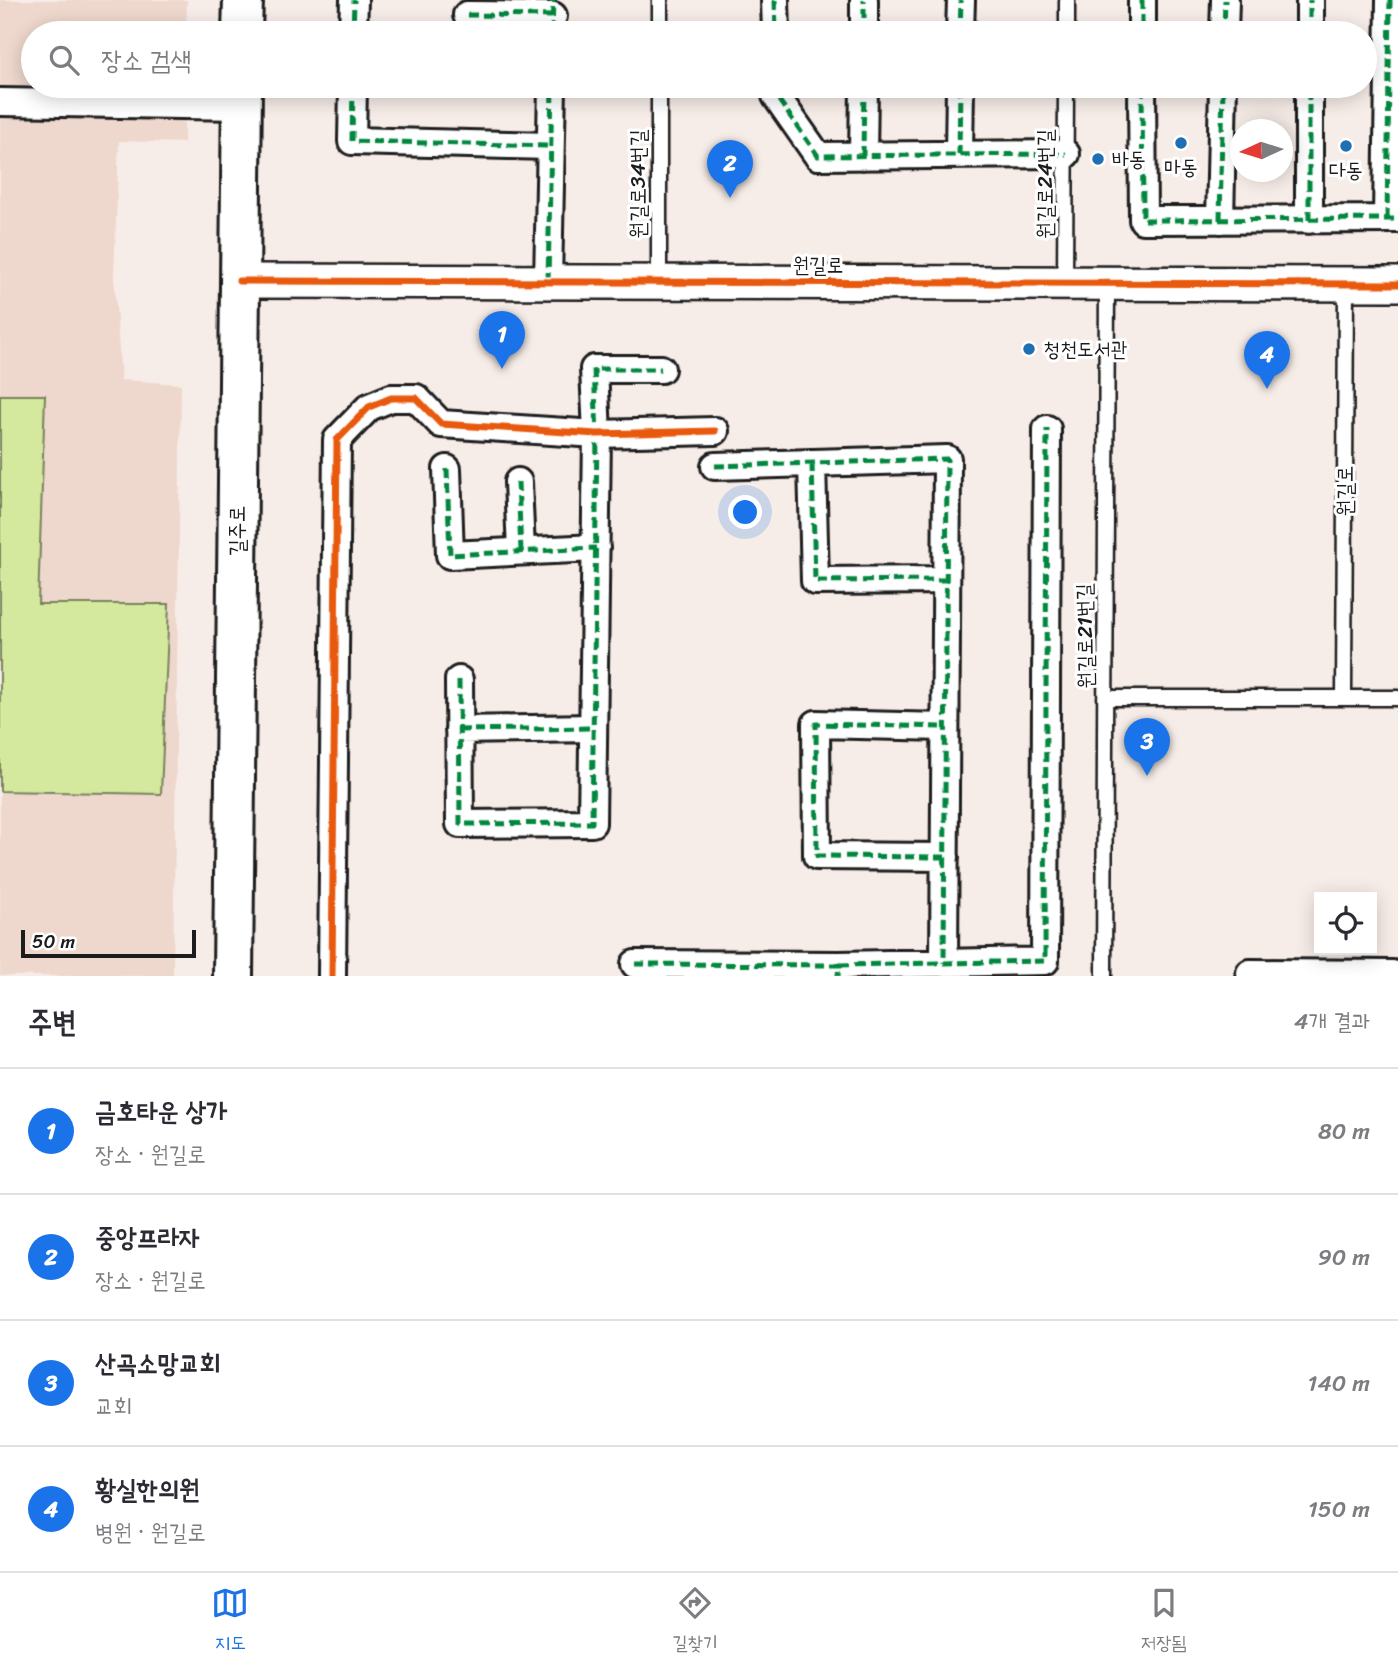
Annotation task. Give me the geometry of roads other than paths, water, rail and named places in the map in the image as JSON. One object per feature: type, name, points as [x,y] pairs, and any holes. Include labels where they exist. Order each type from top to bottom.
[{"type":"main road","points":[[242,21],[243,0]]},
{"type":"main road","name":"길주로","points":[[233,976],[242,98]]},
{"type":"street","points":[[353,21],[354,0]]},
{"type":"street","points":[[775,0],[776,21]]},
{"type":"street","points":[[864,0],[864,21]]},
{"type":"street","points":[[960,21],[961,0]]},
{"type":"street","points":[[1142,0],[1142,21]]},
{"type":"street","points":[[1224,21],[1225,0]]},
{"type":"street","points":[[1310,0],[1310,21]]},
{"type":"street","points":[[1142,98],[1143,220],[1393,219],[1390,0]]},
{"type":"street","points":[[467,15],[553,16]]},
{"type":"street","points":[[0,102],[161,98]]},
{"type":"street","points":[[353,98],[352,141],[550,146]]},
{"type":"street","points":[[548,282],[552,98]]},
{"type":"street","points":[[777,98],[818,156],[1066,154]]},
{"type":"street","points":[[863,156],[864,98]]},
{"type":"street","points":[[959,155],[960,98]]},
{"type":"street","points":[[1220,220],[1223,98]]},
{"type":"street","points":[[1309,98],[1309,219]]},
{"type":"street","name":"원길로","points":[[239,281],[1398,284]]},
{"type":"street","points":[[459,680],[460,824],[592,823],[597,434],[594,369],[660,369]]},
{"type":"street","points":[[332,976],[337,440],[369,407],[391,398],[416,398],[441,424],[597,434],[715,431]]},
{"type":"street","points":[[635,964],[720,970],[838,970],[944,963],[1045,961],[1047,429]]},
{"type":"street","points":[[715,466],[947,459],[944,963]]},
{"type":"street","points":[[812,463],[815,581],[946,580]]},
{"type":"street","points":[[447,469],[450,555],[596,548]]},
{"type":"street","points":[[518,482],[520,551]]},
{"type":"street","points":[[945,727],[816,724],[817,856],[945,857]]},
{"type":"street","points":[[459,730],[593,729]]},
{"type":"street","points":[[1250,973],[1392,976]]},
{"type":"lane","points":[[660,0],[660,21]]},
{"type":"lane","points":[[1067,0],[1067,21]]},
{"type":"lane","name":"원길로34번길","points":[[659,282],[660,98]]},
{"type":"lane","name":"원길로24번길","points":[[1065,283],[1066,98]]},
{"type":"lane","name":"원길로21번길","points":[[1107,283],[1105,698],[1398,698]]},
{"type":"lane","name":"원길로","points":[[1344,698],[1346,284]]},
{"type":"lane","points":[[1104,976],[1105,698]]},
{"type":"place","name":"마동","points":[[1181,143]]},
{"type":"place","name":"다동","points":[[1346,146]]},
{"type":"place","name":"바동","points":[[1098,159]]},
{"type":"place","name":"중앙프라자","points":[[730,198]]},
{"type":"place","name":"청천도서관","points":[[1029,349]]},
{"type":"place","name":"금호타운 상가","points":[[502,369]]},
{"type":"place","name":"황실한의원","points":[[1267,389]]},
{"type":"place","name":"산곡소망교회","points":[[1147,776]]}]
